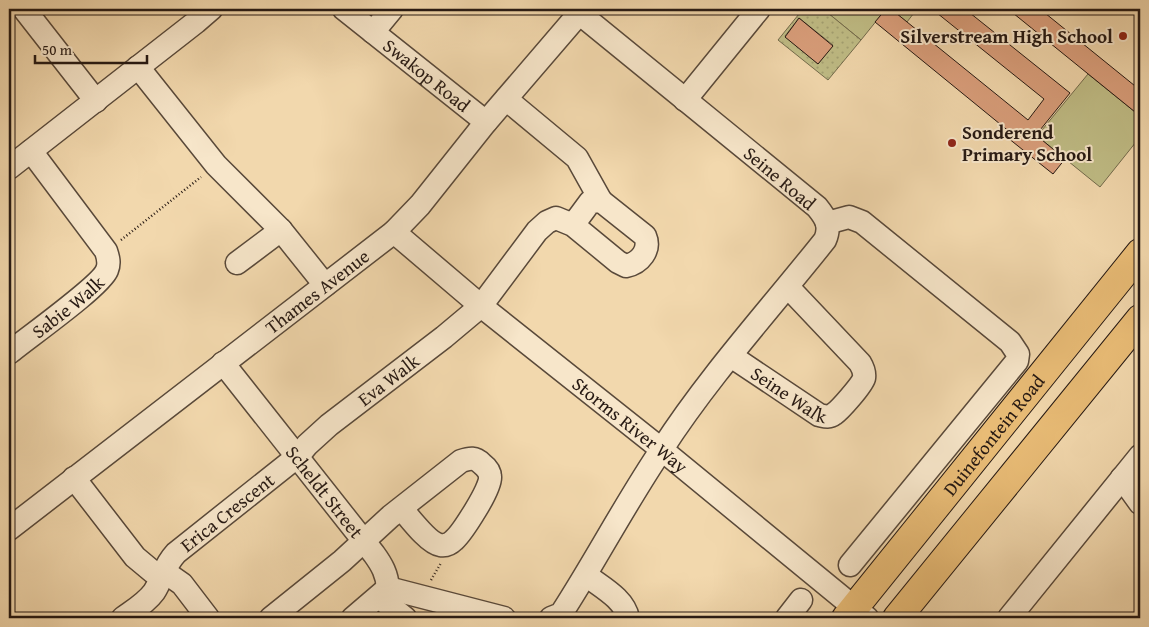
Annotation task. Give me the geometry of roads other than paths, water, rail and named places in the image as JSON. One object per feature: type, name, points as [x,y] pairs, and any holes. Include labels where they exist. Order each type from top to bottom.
[{"type":"main road","name":"Duinefontein Road","points":[[856,615],[1140,253]]},
{"type":"main road","points":[[897,618],[1140,318]]},
{"type":"street","points":[[24,9],[96,101]]},
{"type":"street","name":"Swakop Road","points":[[344,9],[486,122]]},
{"type":"street","points":[[373,32],[392,9]]},
{"type":"street","points":[[684,100],[758,9]]},
{"type":"street","name":"Seine Road","points":[[559,617],[661,449],[731,356],[826,240],[829,232],[827,223],[817,207],[684,100],[581,11]]},
{"type":"street","name":"Thames Avenue","points":[[9,529],[394,232],[420,205],[486,122],[581,11]]},
{"type":"street","points":[[9,168],[138,67],[197,13]]},
{"type":"street","points":[[138,67],[216,165],[276,224],[325,285]]},
{"type":"street","points":[[481,306],[520,252],[547,222],[556,218],[572,225],[618,262],[626,266],[635,264],[647,249],[648,243],[645,236],[601,201],[577,158],[506,99]]},
{"type":"street","name":"Sabie Walk","points":[[9,352],[96,284],[108,268],[109,261],[106,250],[31,151]]},
{"type":"street","points":[[572,225],[590,202],[601,201]]},
{"type":"street","points":[[827,223],[849,217],[862,222],[1010,342],[1018,354],[1017,361],[850,565]]},
{"type":"street","points":[[237,263],[276,224]]},
{"type":"street","name":"Storms River Way","points":[[394,232],[481,306],[661,449],[856,615]]},
{"type":"street","name":"Seine Walk","points":[[731,356],[818,415],[826,417],[833,415],[839,410],[862,382],[864,370],[860,363],[788,287]]},
{"type":"street","name":"Eva Walk","points":[[298,456],[307,445],[329,426],[481,306]]},
{"type":"street","name":"Scheldt Street","points":[[223,363],[382,565],[387,577],[384,592]]},
{"type":"street","name":"Erica Crescent","points":[[123,618],[148,599],[156,590],[165,566],[176,553],[298,456]]},
{"type":"street","points":[[1020,613],[1140,456]]},
{"type":"street","points":[[74,478],[135,557],[153,572],[172,577],[182,584],[208,618]]},
{"type":"street","points":[[1122,478],[1140,502]]},
{"type":"street","points":[[271,618],[364,542],[401,508]]},
{"type":"street","points":[[586,575],[618,599],[626,610],[628,618]]},
{"type":"street","points":[[353,618],[384,592]]},
{"type":"street","points":[[384,592],[404,618]]},
{"type":"street","points":[[384,592],[504,618]]},
{"type":"street","points":[[787,618],[801,600]]},
{"type":"place","name":"Silverstream High School","points":[[1123,36]]},
{"type":"place","name":"Sonderend Primary School","points":[[952,143]]}]
